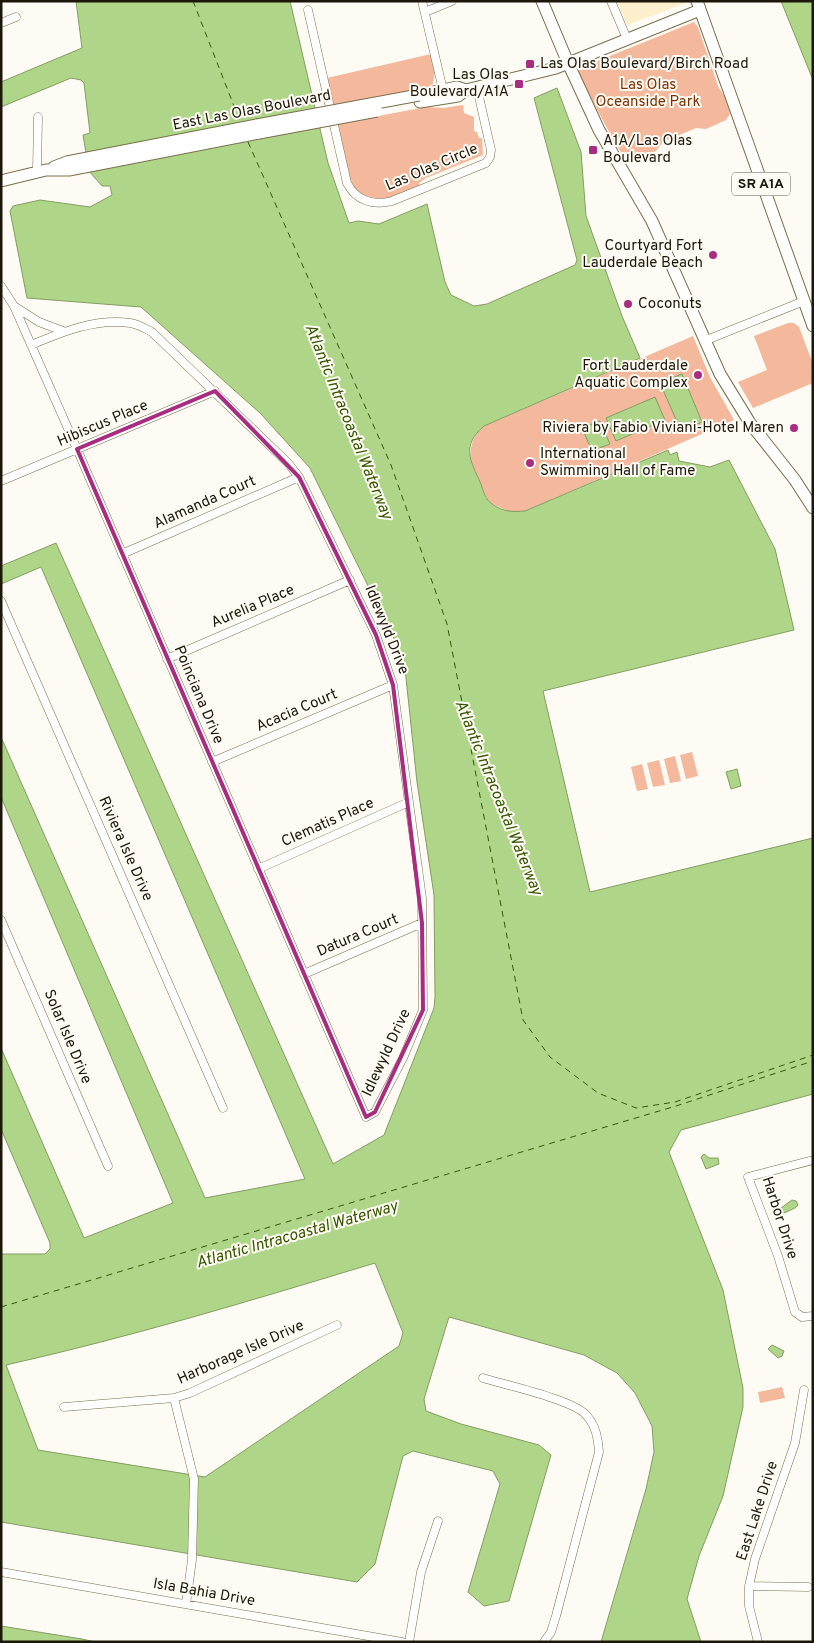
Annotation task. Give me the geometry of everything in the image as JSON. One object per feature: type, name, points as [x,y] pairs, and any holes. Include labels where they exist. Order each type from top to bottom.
[{"type":"main road","points":[[542,1],[568,63],[602,135],[646,209],[704,342],[736,402],[813,508]]},
{"type":"main road","name":"East Las Olas Boulevard","points":[[1,181],[68,165],[420,99],[458,96],[466,90],[523,77],[568,63],[627,39],[698,6]]},
{"type":"main road","name":"SR A1A","points":[[698,6],[813,326]]},
{"type":"main road","name":"East Las Olas Boulevard","points":[[420,99],[457,87],[466,90]]},
{"type":"street","points":[[422,1],[443,90]]},
{"type":"street","points":[[425,12],[452,1]]},
{"type":"street","points":[[611,1],[627,39]]},
{"type":"street","name":"Las Olas Circle","points":[[308,10],[347,182],[353,191],[365,201],[382,203],[392,201],[486,163],[491,150],[477,88]]},
{"type":"street","points":[[1,23],[16,18]]},
{"type":"street","points":[[38,117],[42,171]]},
{"type":"street","name":"Poinciana Drive","points":[[1,286],[14,306],[77,449],[366,1117]]},
{"type":"street","points":[[704,342],[804,300]]},
{"type":"street","points":[[14,306],[40,322],[63,331]]},
{"type":"street","name":"Idlewyld Drive","points":[[31,345],[76,327],[110,323],[131,323],[152,332],[288,463],[299,477],[376,635],[393,685],[422,898],[423,1010],[403,1058],[375,1112],[366,1117]]},
{"type":"street","name":"Hibiscus Place","points":[[1,481],[215,391]]},
{"type":"street","name":"Alamanda Court","points":[[122,554],[299,477]]},
{"type":"street","name":"Aurelia Place","points":[[168,659],[350,580]]},
{"type":"street","name":"Riviera Isle Drive","points":[[1,601],[223,1108]]},
{"type":"street","name":"Acacia Court","points":[[212,762],[393,685]]},
{"type":"street","name":"Clematis Place","points":[[258,869],[409,802]]},
{"type":"street","name":"Solar Isle Drive","points":[[1,920],[108,1166]]},
{"type":"street","name":"Datura Court","points":[[304,974],[422,923]]},
{"type":"street","name":"Harbor Drive","points":[[813,1160],[748,1177],[778,1256],[795,1312],[802,1317],[813,1316]]},
{"type":"street","name":"Harborage Isle Drive","points":[[64,1407],[174,1398],[190,1393],[337,1325]]},
{"type":"street","points":[[483,1378],[573,1405],[586,1414],[594,1425],[598,1438],[600,1452],[556,1616],[551,1632],[544,1642]]},
{"type":"street","name":"East Lake Drive","points":[[758,1642],[749,1606],[749,1586],[755,1559],[795,1443],[804,1390]]},
{"type":"street","points":[[174,1398],[192,1462],[194,1479],[192,1560],[186,1604]]},
{"type":"street","points":[[409,1642],[421,1572],[438,1520]]},
{"type":"street","name":"Isla Bahia Drive","points":[[1,1572],[402,1642]]},
{"type":"street","points":[[749,1586],[808,1587]]},
{"type":"highlighted area","points":[[215,391],[299,477],[376,635],[393,685],[422,923],[423,1010],[375,1112],[366,1117],[77,449]]},
{"type":"shaded area","points":[[617,1],[691,1],[627,25]]},
{"type":"green space","name":"Las Olas Oceanside Park","points":[[694,22],[698,27],[718,86],[726,99],[730,114],[726,120],[706,129],[696,128],[663,142],[656,151],[636,159],[623,155],[577,72],[580,68]]},
{"type":"green space","points":[[431,54],[435,71],[433,84],[425,88],[369,98],[373,117],[426,107],[443,108],[463,105],[464,113],[474,117],[474,131],[477,132],[479,138],[482,138],[483,155],[426,178],[419,183],[420,186],[391,198],[381,200],[363,196],[356,189],[350,178],[327,78]]},
{"type":"green space","points":[[788,323],[794,323],[799,327],[813,364],[813,383],[753,408],[738,382],[767,370],[754,336]]},
{"type":"green space","points":[[693,336],[710,377],[734,420],[525,511],[510,512],[490,503],[475,474],[471,454],[472,444],[476,435],[484,426]]},
{"type":"green space","points":[[692,752],[698,776],[686,779],[680,755]]},
{"type":"green space","points":[[675,756],[681,781],[670,783],[664,759]]},
{"type":"green space","points":[[659,760],[665,785],[653,787],[647,763]]},
{"type":"green space","points":[[642,764],[648,789],[637,791],[631,767]]},
{"type":"green space","points":[[782,1387],[785,1398],[760,1403],[758,1392]]},
{"type":"water","name":"Atlantic Intracoastal Waterway","points":[[76,1],[290,1],[328,163],[349,223],[358,221],[379,224],[427,204],[445,282],[451,295],[474,306],[487,304],[575,265],[577,260],[534,98],[557,88],[581,152],[586,216],[622,316],[640,358],[484,426],[472,440],[470,453],[485,495],[490,502],[500,509],[525,511],[668,450],[670,455],[677,452],[679,461],[710,467],[729,460],[775,549],[794,630],[543,691],[590,892],[813,838],[813,1094],[681,1130],[669,1152],[723,1290],[743,1388],[743,1407],[723,1496],[699,1556],[687,1599],[701,1642],[601,1642],[646,1489],[654,1452],[652,1426],[635,1393],[617,1373],[584,1355],[449,1317],[424,1399],[426,1411],[461,1424],[539,1445],[551,1455],[509,1601],[484,1606],[468,1592],[500,1484],[493,1471],[413,1451],[403,1456],[375,1564],[357,1582],[1,1522],[1,1254],[45,1254],[50,1249],[50,1243],[1,1129],[1,1048],[84,1238],[173,1203],[1,797],[1,737],[205,1198],[305,1179],[41,567],[1,584],[1,566],[56,543],[333,1164],[384,1135],[434,1008],[435,997],[434,895],[417,782],[404,659],[310,468],[261,414],[141,307],[27,298],[10,211],[13,206],[40,200],[90,207],[112,195],[110,186],[102,186],[89,171],[83,135],[90,133],[84,83],[81,80],[71,78],[1,107],[1,82],[82,48]],"holes":[[[375,1263],[403,1333],[399,1346],[205,1477],[38,1450],[6,1365],[146,1330]]]},
{"type":"water","points":[[781,1],[813,1],[813,80]]},
{"type":"water","points":[[682,374],[702,422],[681,431],[660,383]]},
{"type":"water","points":[[655,397],[665,420],[616,441],[606,418]]},
{"type":"water","points":[[600,421],[610,444],[592,451],[582,428]]},
{"type":"water","points":[[737,769],[741,786],[731,789],[726,772]]},
{"type":"water","points":[[704,1154],[709,1158],[718,1158],[719,1164],[706,1169],[701,1157]]},
{"type":"water","points":[[792,1200],[796,1201],[798,1205],[784,1213],[781,1208]]},
{"type":"water","points":[[772,1345],[784,1351],[782,1356],[778,1358],[768,1349]]},
{"type":"water","points":[[1,1626],[82,1639],[95,1642],[1,1642]]},
{"type":"ferry route","points":[[193,1],[241,124]]},
{"type":"ferry route","points":[[248,142],[391,465],[447,624],[523,1020],[550,1057],[598,1093],[636,1108],[675,1102],[813,1055]]},
{"type":"ferry route","points":[[1,1307],[676,1106],[813,1061]]},
{"type":"place","name":"Las Olas Boulevard/Birch Road","points":[[530,64]]},
{"type":"place","name":"Las Olas Boulevard/A1A","points":[[519,84]]},
{"type":"place","name":"A1A/Las Olas Boulevard","points":[[593,150]]},
{"type":"place","name":"Courtyard Fort Lauderdale Beach","points":[[713,255]]},
{"type":"place","name":"Coconuts","points":[[628,304]]},
{"type":"place","name":"Fort Lauderdale Aquatic Complex","points":[[698,375]]},
{"type":"place","name":"Riviera by Fabio Viviani-Hotel Maren","points":[[794,428]]},
{"type":"place","name":"International Swimming Hall of Fame","points":[[530,463]]}]
